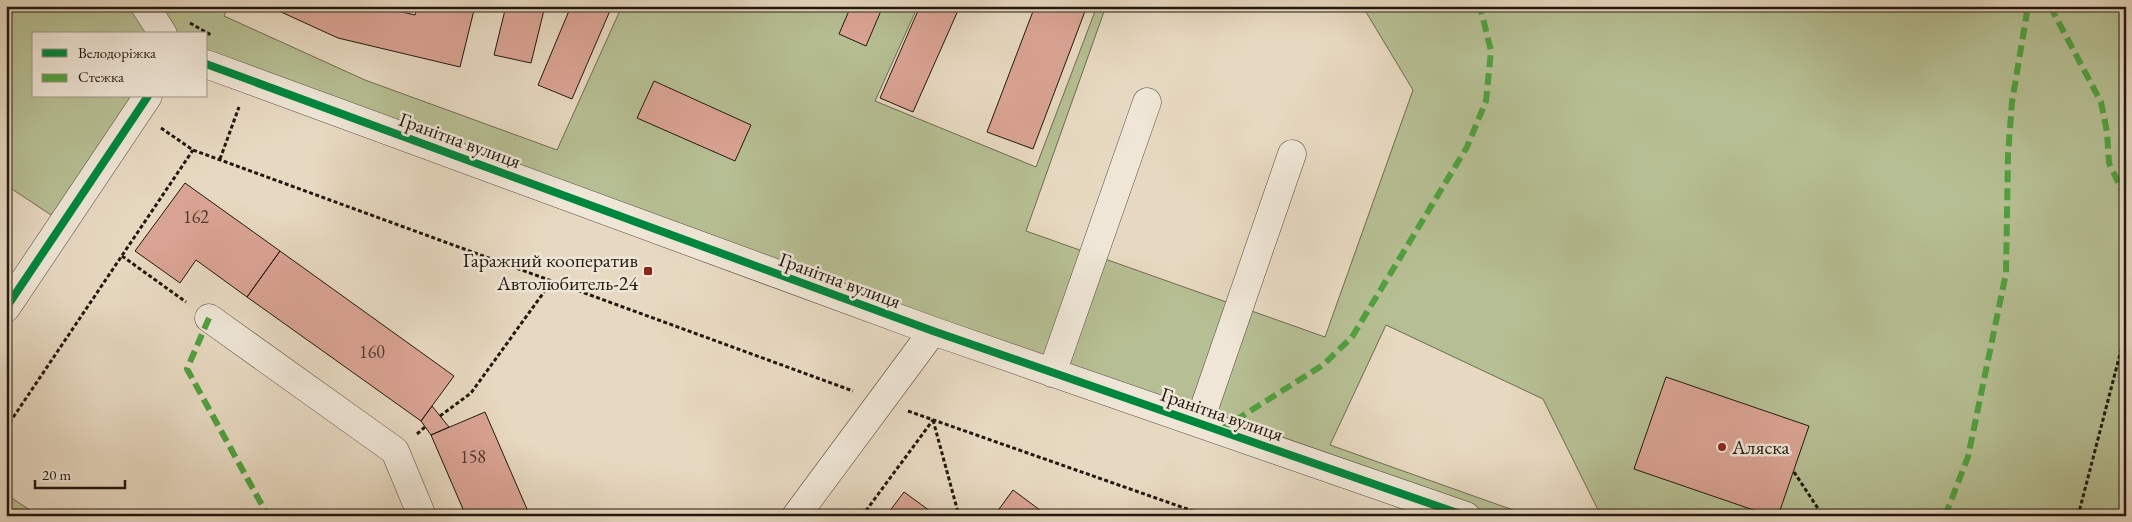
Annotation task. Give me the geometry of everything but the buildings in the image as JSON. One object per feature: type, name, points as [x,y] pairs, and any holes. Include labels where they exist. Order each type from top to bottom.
[{"type":"street","points":[[145,6],[163,32]]},
{"type":"street","name":"Гранітна вулиця","points":[[208,65],[933,331],[1466,516]]},
{"type":"street","points":[[6,308],[147,98]]},
{"type":"street","points":[[1052,372],[1147,102]]},
{"type":"street","points":[[1199,423],[1292,154]]},
{"type":"street","points":[[209,318],[394,451],[422,516]]},
{"type":"street","points":[[796,516],[933,331]]},
{"type":"path","points":[[220,159],[249,80]]},
{"type":"path","points":[[6,428],[193,150],[881,402],[1207,516]]},
{"type":"path","points":[[122,256],[209,318]]},
{"type":"path","points":[[440,416],[471,393],[552,281]]},
{"type":"path","points":[[2078,516],[2126,331]]},
{"type":"path","points":[[862,516],[933,420]]},
{"type":"path","points":[[933,420],[959,516]]},
{"type":"path","points":[[1794,472],[1823,516]]},
{"type":"path","points":[[1188,509],[1192,516]]},
{"type":"green space","points":[[6,6],[228,6],[224,16],[365,80],[557,150],[622,6],[918,6],[875,101],[1036,167],[1097,6],[1106,6],[1026,231],[1325,337],[1413,90],[1366,12],[1350,6],[2126,6],[2126,516],[1595,516],[1598,510],[1543,399],[1386,325],[1330,445],[1530,516],[1466,516],[208,65],[208,32],[32,32],[32,98],[134,98],[54,217],[6,185]]},
{"type":"green space","points":[[7,495],[39,516],[6,516]]},
{"type":"marked path","points":[[1220,430],[1323,365],[1352,337],[1467,147],[1486,101],[1491,51],[1480,6]]},
{"type":"marked path","points":[[1945,516],[1968,457],[2006,273],[2008,155],[2012,102],[2028,6]]},
{"type":"marked path","points":[[2050,6],[2101,102],[2107,132],[2109,163],[2121,188],[2126,191]]},
{"type":"marked path","points":[[209,318],[187,369],[268,516]]},
{"type":"cycle path","points":[[208,65],[933,331],[1466,516]]},
{"type":"cycle path","points":[[6,308],[147,98]]},
{"type":"place","name":"Гаражний кооператив Автолюбитель-24","points":[[648,271]]},
{"type":"place","name":"Аляска","points":[[1722,447]]}]
